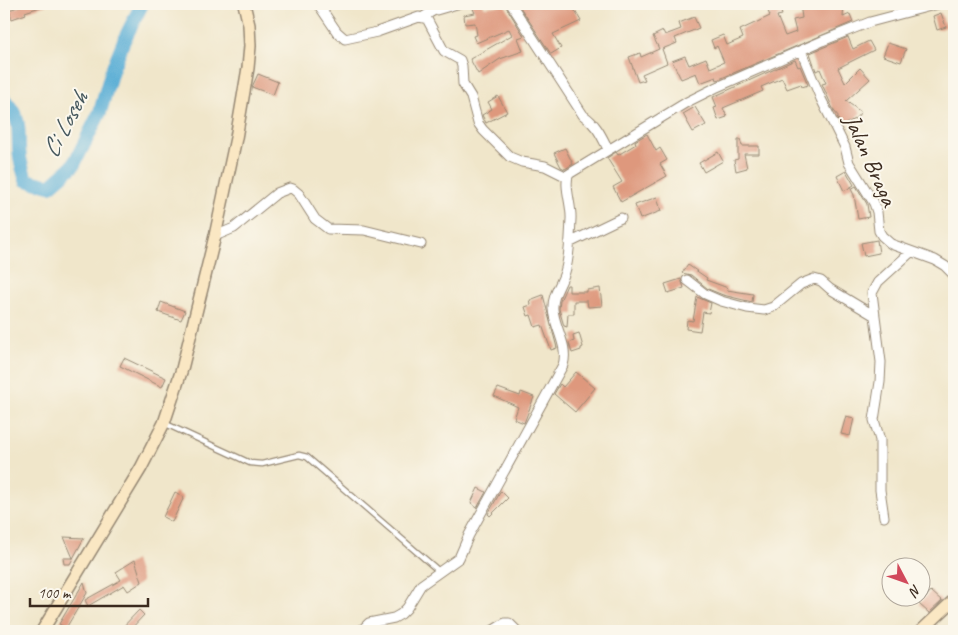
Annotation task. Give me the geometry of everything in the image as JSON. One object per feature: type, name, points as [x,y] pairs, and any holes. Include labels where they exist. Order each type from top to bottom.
[{"type":"street","points":[[42,631],[116,510],[164,423],[182,369],[215,236],[236,138],[248,68],[250,46],[244,4]]},
{"type":"street","points":[[318,4],[337,32],[345,39],[378,32],[457,4]]},
{"type":"street","points":[[511,4],[583,115],[591,120],[600,133],[608,150]]},
{"type":"street","points":[[361,631],[369,623],[394,618],[401,614],[407,608],[421,585],[461,555],[469,535],[563,365],[565,354],[553,310],[553,301],[565,272],[571,216],[566,181],[572,171],[687,102],[715,88],[870,22],[899,16],[938,4]]},
{"type":"street","points":[[423,17],[433,27],[444,51],[460,60],[463,84],[471,97],[478,123],[483,130],[510,157],[522,162],[545,166],[567,177]]},
{"type":"street","name":"Jalan Braga","points":[[801,51],[821,99],[845,147],[849,163],[878,212],[879,231],[882,236],[891,244],[935,260],[954,275]]},
{"type":"street","points":[[215,236],[234,228],[277,193],[290,188],[299,194],[315,219],[328,229],[364,230],[421,244]]},
{"type":"street","points":[[569,243],[621,218]]},
{"type":"street","points":[[884,517],[880,490],[880,440],[874,420],[881,362],[872,294],[874,288],[884,276],[911,252]]},
{"type":"street","points":[[686,280],[705,294],[721,301],[747,308],[768,310],[802,284],[814,279],[821,281],[830,289],[875,316]]},
{"type":"street","points":[[921,631],[954,600]]},
{"type":"street","points":[[492,631],[505,622],[509,623],[517,631]]},
{"type":"lane","points":[[164,423],[250,463],[262,464],[299,454],[307,457],[440,572]]},
{"type":"building","points":[[26,4],[46,5],[25,12],[26,14],[12,19],[9,10]]},
{"type":"building","points":[[471,4],[483,4],[485,7],[505,5],[524,36],[518,38],[523,51],[500,59],[478,74],[470,59],[512,35],[509,29],[476,43],[473,36],[477,35],[475,23],[465,24],[464,15],[475,13]]},
{"type":"building","points":[[518,4],[575,4],[575,11],[581,21],[553,34],[561,48],[551,54]]},
{"type":"building","points":[[771,4],[793,4],[793,7],[780,9],[782,15],[777,16],[785,36],[796,32],[793,20],[802,18],[800,4],[844,4],[843,17],[850,14],[853,22],[717,80],[716,77],[700,83],[696,73],[681,79],[672,61],[685,56],[689,65],[706,58],[710,68],[724,62],[717,46],[714,48],[711,40],[723,35],[727,45],[743,38],[740,30],[770,16],[766,6]]},
{"type":"building","points":[[941,13],[946,27],[937,30],[933,16]]},
{"type":"building","points":[[694,17],[699,28],[675,38],[677,43],[662,49],[667,63],[642,74],[645,80],[638,82],[629,57],[640,53],[641,57],[659,49],[653,36],[663,31],[665,35],[681,29],[679,23]]},
{"type":"building","points":[[848,37],[853,49],[869,41],[874,50],[838,68],[845,83],[860,68],[870,79],[846,101],[861,112],[856,118],[842,126],[822,84],[826,83],[820,69],[816,71],[810,53]]},
{"type":"building","points":[[888,43],[906,49],[901,62],[883,56]]},
{"type":"building","points":[[795,60],[798,67],[800,66],[808,85],[802,87],[801,84],[787,89],[782,78],[761,87],[763,91],[723,108],[727,117],[718,120],[714,108],[717,107],[713,97]]},
{"type":"building","points":[[258,74],[278,82],[273,95],[252,87]]},
{"type":"building","points":[[498,96],[507,112],[486,123],[482,115],[492,109],[488,102]]},
{"type":"building","points":[[695,107],[706,125],[693,132],[683,114]]},
{"type":"building","points":[[647,134],[656,151],[660,148],[667,160],[660,164],[667,176],[621,202],[613,187],[622,182],[607,158],[616,152],[618,155],[636,144],[635,141]]},
{"type":"building","points":[[738,139],[740,139],[742,146],[759,146],[759,154],[744,154],[747,168],[736,171],[734,160],[738,159]]},
{"type":"building","points":[[565,148],[573,164],[565,169],[561,167],[554,153]]},
{"type":"building","points":[[718,152],[723,161],[704,172],[699,163]]},
{"type":"building","points":[[846,171],[854,185],[844,191],[837,176]]},
{"type":"building","points":[[856,186],[867,204],[869,217],[858,219],[854,195],[851,189]]},
{"type":"building","points":[[657,197],[661,211],[640,219],[635,205]]},
{"type":"building","points":[[877,240],[879,253],[864,256],[861,243]]},
{"type":"building","points":[[688,265],[707,278],[706,280],[728,288],[727,290],[753,294],[752,302],[723,295],[708,289],[691,275],[682,273]]},
{"type":"building","points":[[681,279],[684,288],[668,293],[665,284]]},
{"type":"building","points":[[567,285],[569,285],[569,292],[587,292],[587,290],[600,288],[602,306],[588,307],[587,301],[574,301],[574,314],[568,314],[567,327],[564,326],[559,309],[560,301]]},
{"type":"building","points":[[543,295],[557,348],[551,350],[542,325],[535,327],[531,315],[528,316],[525,307],[531,305],[530,300]]},
{"type":"building","points":[[697,297],[711,303],[709,313],[703,312],[700,331],[686,329],[687,320],[693,321]]},
{"type":"building","points":[[161,302],[185,311],[181,320],[158,312]]},
{"type":"building","points":[[579,333],[583,347],[581,350],[572,353],[569,343],[574,341],[573,335]]},
{"type":"building","points":[[124,358],[166,378],[162,387],[120,366]]},
{"type":"building","points":[[576,372],[595,388],[575,412],[554,394],[560,384],[563,387]]},
{"type":"building","points":[[498,388],[520,396],[521,392],[534,397],[524,423],[514,419],[518,407],[494,396]]},
{"type":"building","points":[[846,416],[854,418],[850,436],[841,434]]},
{"type":"building","points":[[478,488],[486,492],[477,508],[471,503]]},
{"type":"building","points":[[501,491],[508,498],[490,516],[488,514]]},
{"type":"building","points":[[175,492],[184,497],[172,522],[163,517]]},
{"type":"building","points":[[64,537],[84,538],[70,564],[64,564],[63,558],[73,558]]},
{"type":"building","points":[[135,560],[142,582],[128,591],[124,585],[88,606],[85,600],[121,580],[116,572]]},
{"type":"building","points":[[84,582],[87,593],[66,628],[59,624]]},
{"type":"building","points":[[930,592],[942,601],[929,613],[923,608],[930,608]]},
{"type":"building","points":[[139,610],[144,615],[129,631],[119,631]]},
{"type":"waterway","name":"Ci Loseh","points":[[4,99],[11,107],[17,121],[20,157],[26,180],[50,186],[73,166],[100,112],[112,70],[142,4]]}]
